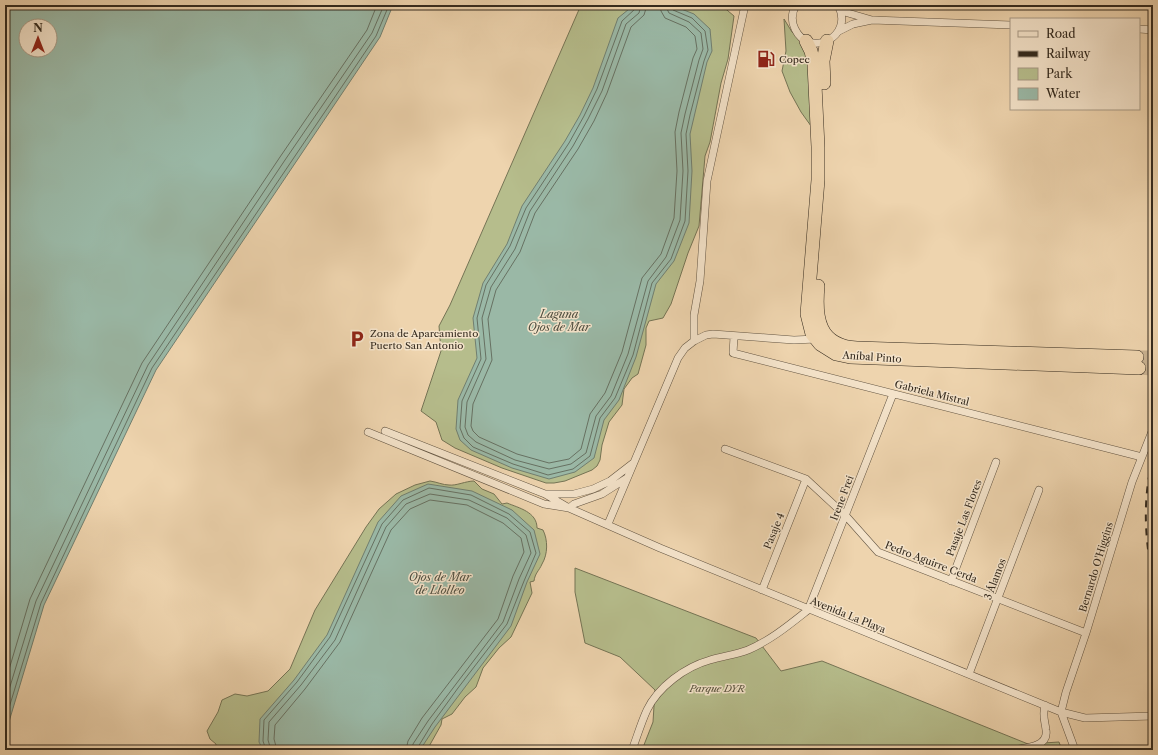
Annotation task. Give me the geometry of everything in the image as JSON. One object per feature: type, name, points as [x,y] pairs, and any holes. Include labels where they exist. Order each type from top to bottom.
[{"type":"highway","points":[[806,41],[811,51],[814,64],[818,147],[816,217],[807,307],[810,327],[822,338]]},
{"type":"highway","name":"Aníbal Pinto","points":[[826,42],[823,72],[826,189],[817,312],[822,338],[830,351],[850,357],[1138,362]]},
{"type":"street","points":[[694,341],[694,315],[700,281],[707,181],[745,5]]},
{"type":"street","points":[[796,5],[792,17],[793,26],[798,35],[806,41],[816,43],[826,42],[838,31],[842,21],[839,8]]},
{"type":"street","points":[[839,8],[872,20]]},
{"type":"street","points":[[838,31],[853,24],[872,20],[1010,25]]},
{"type":"street","points":[[1140,29],[1153,30]]},
{"type":"street","points":[[608,524],[678,358],[685,348],[694,341],[706,335],[713,334],[794,340],[822,338]]},
{"type":"street","name":"Gabriela Mistral","points":[[734,336],[733,353],[1142,457]]},
{"type":"street","name":"Irene Frei","points":[[808,610],[893,394]]},
{"type":"street","name":"Bernardo O'Higgins","points":[[1061,712],[1132,482],[1153,429]]},
{"type":"street","points":[[385,431],[545,494],[564,495],[593,489],[618,476],[635,461]]},
{"type":"street","points":[[368,432],[544,504],[569,508],[574,504],[602,494],[629,476]]},
{"type":"street","name":"Pedro Aguirre Cerda","points":[[725,449],[806,479],[846,516],[878,552],[1086,633]]},
{"type":"street","name":"Pasaje Las Flores","points":[[951,581],[996,462]]},
{"type":"street","name":"Pasaje 4","points":[[762,590],[806,479]]},
{"type":"street","name":"3 Álamos","points":[[969,674],[1039,490]]},
{"type":"street","name":"Avenida La Playa","points":[[545,494],[569,508],[660,548],[808,610],[1061,712],[1085,718],[1153,716]]},
{"type":"street","points":[[632,750],[648,709],[659,693],[674,679],[701,663],[735,654],[758,645],[778,633],[808,610]]},
{"type":"street","points":[[1012,750],[1038,745],[1043,741],[1046,732],[1043,716],[1045,705]]},
{"type":"street","points":[[1061,712],[1068,735],[1075,750]]},
{"type":"green space","name":"Laguna Ojos de Mar","points":[[581,5],[721,5],[734,16],[728,59],[721,83],[710,142],[705,156],[699,226],[688,253],[671,304],[663,318],[649,321],[646,328],[646,345],[638,374],[632,378],[624,389],[622,405],[609,422],[602,445],[600,460],[597,466],[592,470],[565,481],[546,483],[502,468],[455,448],[442,440],[436,422],[421,411],[441,351],[439,326],[450,305]]},
{"type":"green space","points":[[784,19],[792,32],[802,42],[810,63],[811,126],[790,92],[782,71],[786,51]]},
{"type":"green space","name":"Ojos de Mar de Llolleo","points":[[430,481],[444,485],[452,485],[474,481],[482,489],[494,494],[502,504],[507,503],[531,514],[537,528],[543,530],[547,547],[544,560],[536,574],[534,581],[530,582],[532,593],[511,637],[499,648],[483,668],[476,687],[465,697],[452,714],[442,719],[441,725],[427,750],[216,750],[216,744],[210,739],[207,731],[218,712],[222,700],[235,694],[247,696],[268,691],[290,669],[315,610],[366,527],[379,509],[396,494],[415,485]]},
{"type":"green space","name":"Parque DYR","points":[[575,568],[756,638],[781,671],[822,661],[1028,744],[1059,742],[1062,750],[642,750],[653,722],[655,690],[620,657],[585,643],[575,592]]},
{"type":"water","points":[[5,5],[393,5],[380,37],[156,370],[44,605],[5,735]]},
{"type":"water","name":"Laguna Ojos de Mar","points":[[634,5],[671,5],[694,14],[710,29],[712,51],[707,62],[690,134],[692,171],[689,223],[674,261],[656,284],[636,357],[619,400],[604,420],[594,458],[575,472],[549,479],[512,468],[471,450],[460,440],[456,429],[458,400],[477,358],[473,318],[483,283],[507,244],[522,206],[565,141],[580,115],[593,88],[618,18]]},
{"type":"water","name":"Ojos de Mar de Llolleo","points":[[428,484],[472,491],[512,510],[534,530],[540,554],[527,582],[511,626],[435,727],[420,750],[263,750],[259,742],[260,719],[294,680],[327,635],[378,522],[401,496]]},
{"type":"tunnel","points":[[1137,357],[1153,357]]},
{"type":"tunnel","points":[[1139,368],[1153,369]]},
{"type":"railway","points":[[1153,459],[1147,489],[1146,504],[1148,550],[1153,580]]},
{"type":"place","name":"Copec","points":[[766,59]]},
{"type":"place","name":"Zona de Aparcamiento Puerto San Antonio","points":[[357,339]]}]
